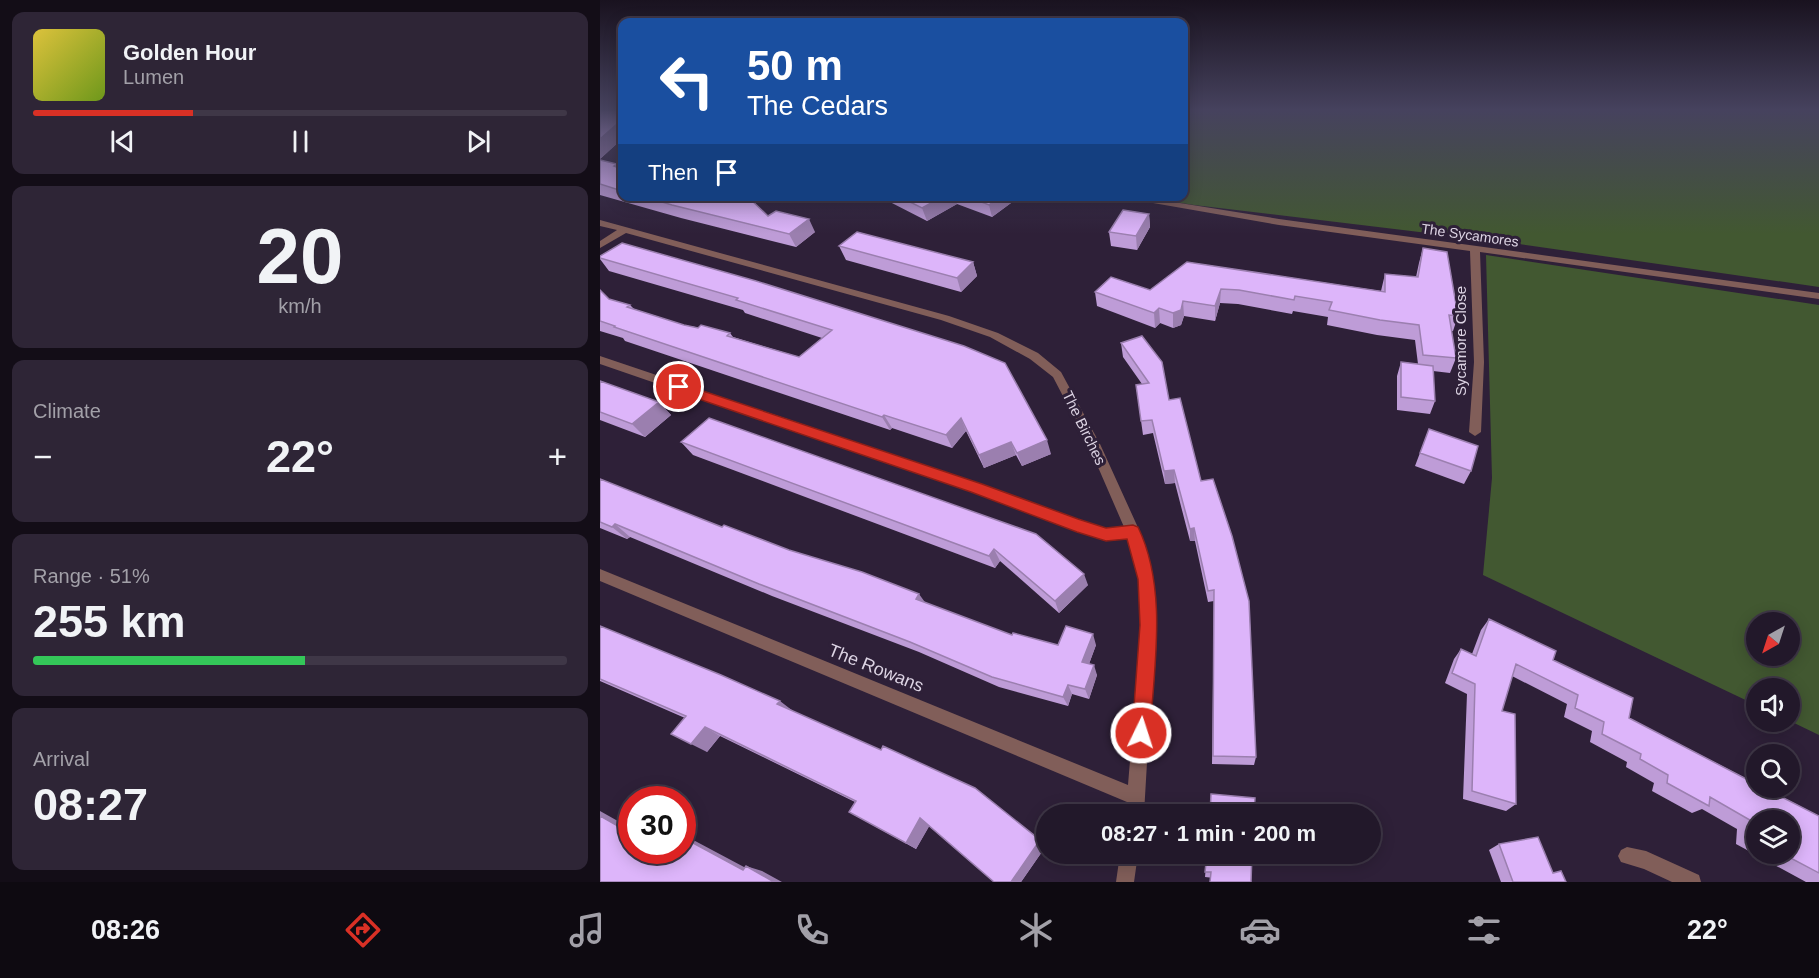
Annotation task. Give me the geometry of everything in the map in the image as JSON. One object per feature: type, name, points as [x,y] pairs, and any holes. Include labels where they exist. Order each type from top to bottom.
[{"type":"street","name":"The Sycamores","points":[[1142,201],[1475,250],[1819,296]]},
{"type":"street","name":"The Birches","points":[[600,223],[945,318],[994,335],[1034,357],[1058,375],[1070,395],[1133,532],[1146,579],[1148,625],[1136,804]]},
{"type":"street","points":[[600,245],[624,230]]},
{"type":"street","name":"Sycamore Close","points":[[1475,250],[1479,362],[1475,432]]},
{"type":"street","points":[[600,360],[976,488],[1077,525],[1106,534],[1133,532]]},
{"type":"street","name":"The Rowans","points":[[600,575],[1137,797]]},
{"type":"street","points":[[1627,856],[1646,860],[1692,882]]},
{"type":"street","points":[[1125,882],[1128,864]]},
{"type":"green space","points":[[1188,151],[1819,151],[1819,287],[1519,244],[1169,201],[1188,201]]},
{"type":"green space","points":[[1486,255],[1819,305],[1819,735],[1800,726],[1800,678],[1746,678],[1746,700],[1483,575],[1492,478]]},
{"type":"building","points":[[600,160],[617,164],[614,166],[618,168],[618,190],[600,184]]},
{"type":"building","points":[[659,201],[752,201],[768,216],[776,211],[809,219],[789,234]]},
{"type":"building","points":[[908,201],[935,201],[922,208]]},
{"type":"building","points":[[979,201],[994,201],[989,205]]},
{"type":"building","points":[[1123,210],[1149,214],[1136,236],[1109,232]]},
{"type":"building","points":[[857,232],[973,262],[957,278],[839,246]]},
{"type":"building","points":[[622,243],[756,281],[964,346],[1005,363],[1047,440],[1017,453],[1011,442],[979,455],[961,418],[946,435],[884,415],[882,417],[600,321],[600,290],[609,299],[630,305],[627,307],[684,325],[698,328],[701,325],[730,333],[727,336],[799,357],[832,330],[736,300],[738,298],[600,258]]},
{"type":"building","points":[[1423,248],[1447,252],[1458,316],[1449,315],[1456,358],[1423,355],[1419,325],[1329,310],[1332,302],[1295,296],[1294,300],[1221,289],[1215,306],[1183,301],[1181,310],[1173,313],[1159,308],[1154,313],[1095,292],[1111,277],[1150,290],[1187,262],[1385,292],[1385,274],[1418,277]]},
{"type":"building","points":[[1142,336],[1162,362],[1169,400],[1180,398],[1201,481],[1213,479],[1232,536],[1249,601],[1256,757],[1213,756],[1214,590],[1208,591],[1194,528],[1190,529],[1174,470],[1164,471],[1152,420],[1141,421],[1136,385],[1149,383],[1121,343]]},
{"type":"building","points":[[1401,362],[1433,366],[1435,401],[1401,397]]},
{"type":"building","points":[[600,381],[659,402],[632,424],[600,412]]},
{"type":"building","points":[[709,418],[1036,534],[1084,574],[1055,601],[994,549],[989,556],[681,442]]},
{"type":"building","points":[[1429,429],[1478,446],[1471,471],[1420,453]]},
{"type":"building","points":[[600,479],[722,527],[724,525],[789,550],[862,572],[919,594],[916,599],[1012,635],[1013,633],[1058,645],[1066,626],[1093,634],[1082,662],[1094,665],[1085,689],[1068,685],[1063,697],[992,677],[615,524],[612,527],[600,522]]},
{"type":"building","points":[[1489,619],[1556,651],[1553,660],[1633,698],[1629,718],[1746,779],[1746,798],[1784,798],[1819,816],[1819,873],[1800,863],[1800,810],[1746,810],[1746,818],[1710,797],[1709,806],[1667,783],[1668,775],[1640,759],[1641,754],[1602,734],[1604,722],[1575,708],[1578,695],[1516,664],[1502,711],[1515,714],[1516,804],[1472,791],[1475,684],[1452,673],[1461,649],[1476,656]]},
{"type":"building","points":[[600,626],[721,675],[780,701],[777,704],[881,750],[883,746],[975,788],[1036,837],[1036,846],[1011,882],[994,882],[920,818],[906,843],[849,812],[856,801],[705,727],[691,744],[671,734],[686,716],[600,679]]},
{"type":"building","points":[[1211,794],[1255,798],[1255,804],[1210,804]]},
{"type":"building","points":[[600,816],[618,826],[618,864],[696,864],[696,845],[743,870],[746,866],[774,882],[600,882]]},
{"type":"building","points":[[1538,837],[1553,873],[1561,871],[1566,882],[1513,882],[1499,844]]},
{"type":"building","points":[[1206,864],[1252,864],[1251,882],[1210,882],[1211,872],[1205,872]]},
{"type":"route","points":[[679,387],[976,488],[1077,525],[1106,534],[1133,532],[1146,579],[1148,625],[1141,733]]}]
